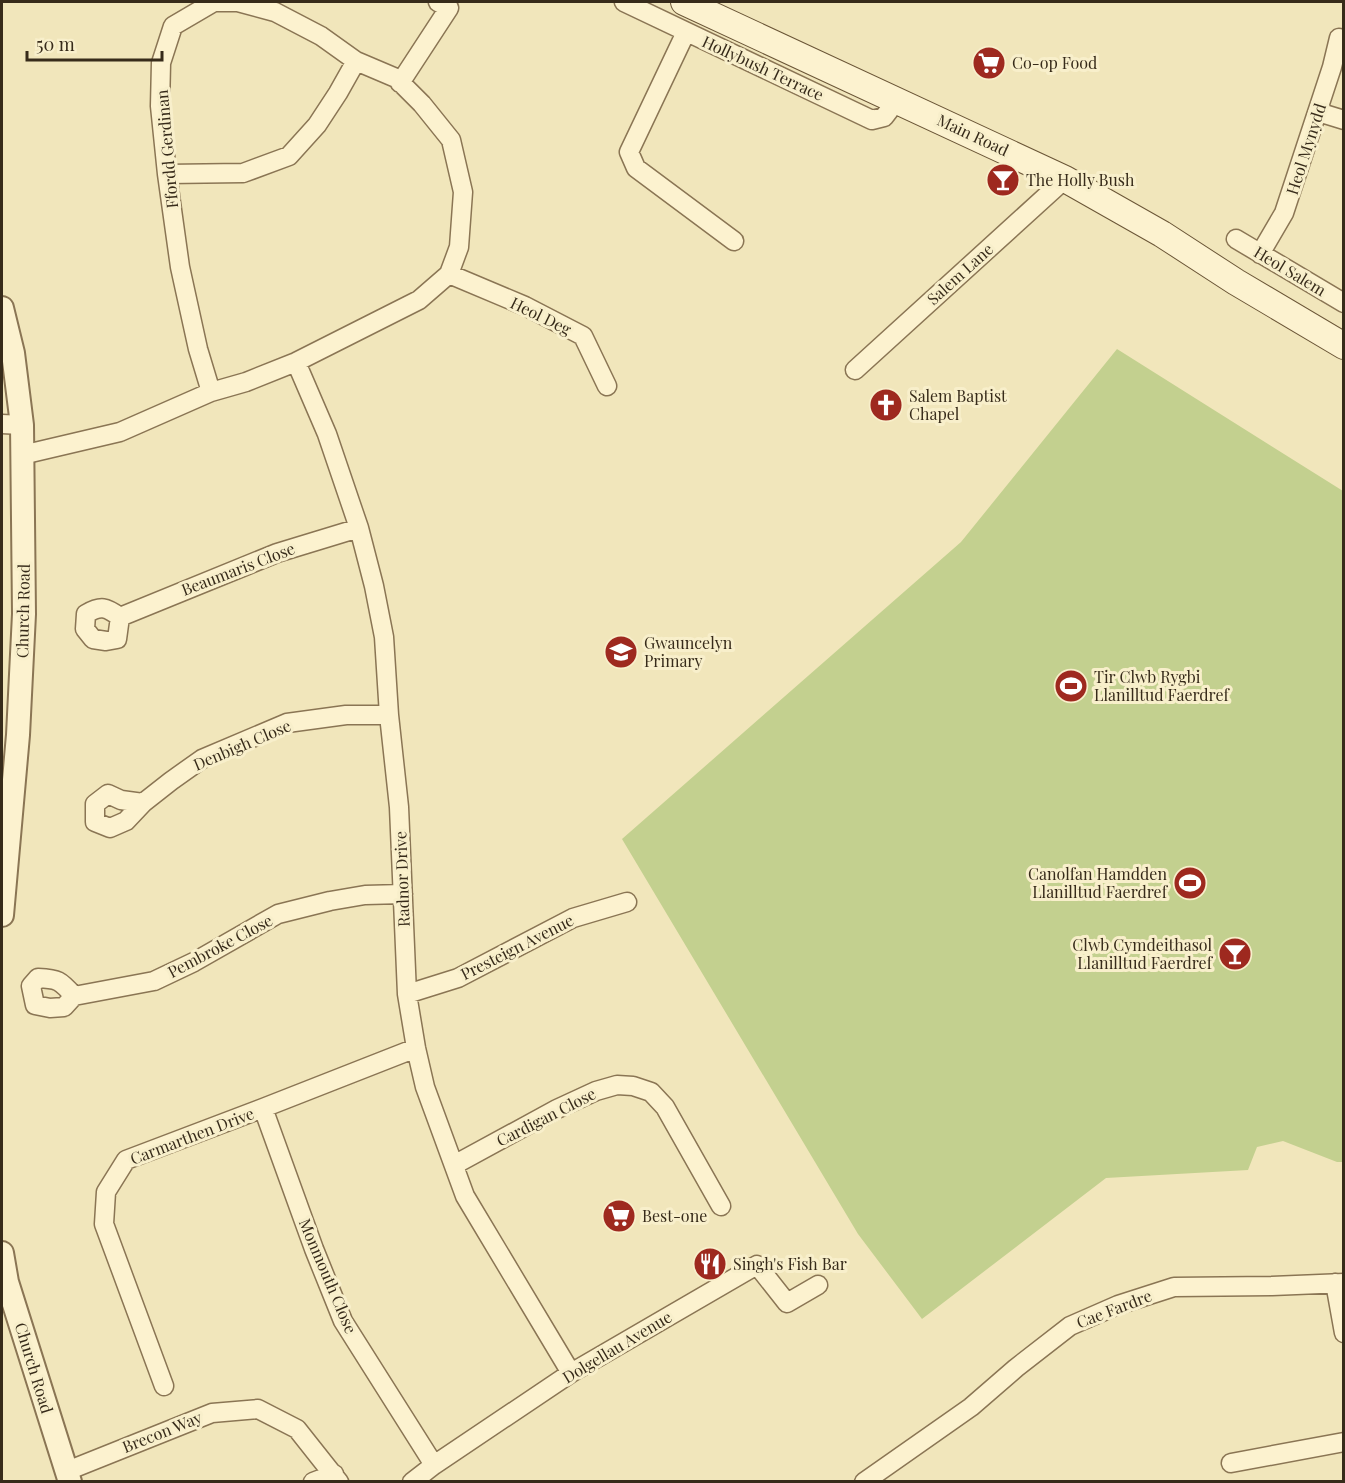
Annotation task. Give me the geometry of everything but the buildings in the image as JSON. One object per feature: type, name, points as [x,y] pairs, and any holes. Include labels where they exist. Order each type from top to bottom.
[{"type":"main road","name":"Main Road","points":[[684,2],[1065,178],[1162,234],[1236,282],[1344,346]]},
{"type":"street","name":"Ffordd Gerdinan","points":[[22,455],[120,432],[211,393],[296,362],[419,300],[449,274],[459,247],[463,192],[451,140],[422,104],[396,78],[356,61],[321,36],[276,12],[238,2],[214,2],[173,26],[161,63],[160,106],[180,267],[198,350],[211,393]]},
{"type":"street","points":[[400,83],[449,8],[438,2]]},
{"type":"street","name":"Hollybush Terrace","points":[[624,2],[872,120],[884,117],[897,100]]},
{"type":"street","points":[[686,32],[629,152],[636,168],[734,241]]},
{"type":"street","name":"Heol Mynydd","points":[[1260,254],[1284,213],[1318,112],[1339,38]]},
{"type":"street","points":[[167,174],[243,173],[289,156],[317,125],[356,61]]},
{"type":"street","points":[[1318,112],[1344,120]]},
{"type":"street","name":"Salem Lane","points":[[855,370],[1065,178]]},
{"type":"street","name":"Heol Salem","points":[[1236,239],[1344,303]]},
{"type":"street","name":"Heol Deg","points":[[449,274],[525,306],[584,336],[607,386]]},
{"type":"street","name":"Church Road","points":[[2,308],[13,353],[12,425],[22,455],[24,614],[18,735],[2,915]]},
{"type":"street","name":"Radnor Drive","points":[[296,362],[327,434],[358,528],[374,586],[384,636],[389,715],[399,807],[407,994],[425,1087],[465,1196],[572,1373]]},
{"type":"street","name":"Beaumaris Close","points":[[120,617],[277,553],[358,528]]},
{"type":"street","name":"Denbigh Close","points":[[143,803],[202,759],[287,723],[346,716],[389,715]]},
{"type":"street","name":"Pembroke Close","points":[[74,996],[154,981],[194,962],[278,915],[330,901],[365,895],[403,894]]},
{"type":"street","name":"Presteign Avenue","points":[[407,994],[458,978],[573,918],[627,902]]},
{"type":"street","name":"Carmarthen Drive","points":[[164,1386],[104,1224],[106,1192],[126,1160],[416,1048]]},
{"type":"street","name":"Cardigan Close","points":[[454,1165],[557,1109],[596,1091],[617,1085],[633,1086],[651,1092],[665,1107],[721,1206]]},
{"type":"street","name":"Monmouth Close","points":[[263,1108],[314,1249],[344,1321],[434,1465]]},
{"type":"street","name":"Church Road","points":[[2,1253],[4,1283],[68,1477]]},
{"type":"street","name":"Dolgellau Avenue","points":[[412,1482],[572,1373],[757,1265],[787,1303],[818,1285]]},
{"type":"street","points":[[1339,1283],[1344,1334]]},
{"type":"street","name":"Cae Fardre","points":[[864,1482],[971,1407],[1070,1326],[1118,1305],[1174,1287],[1339,1283]]},
{"type":"street","name":"Brecon Way","points":[[68,1477],[212,1413],[258,1409],[297,1429],[337,1478]]},
{"type":"street","points":[[1231,1463],[1344,1442]]},
{"type":"street","points":[[313,1482],[337,1478]]},
{"type":"green space","points":[[1117,349],[1343,491],[1343,1162],[1337,1162],[1283,1141],[1257,1147],[1248,1170],[1106,1178],[922,1319],[858,1234],[622,839],[961,542]]},
{"type":"place","name":"Co-op Food","points":[[989,63]]},
{"type":"place","name":"The Holly Bush","points":[[1003,180]]},
{"type":"place","name":"Salem Baptist Chapel","points":[[886,405]]},
{"type":"place","name":"Gwauncelyn Primary","points":[[621,652]]},
{"type":"place","name":"Tir Clwb Rygbi Llanilltud Faerdref","points":[[1071,686]]},
{"type":"place","name":"Canolfan Hamdden Llanilltud Faerdref","points":[[1190,883]]},
{"type":"place","name":"Clwb Cymdeithasol Llanilltud Faerdref","points":[[1235,954]]},
{"type":"place","name":"Best-one","points":[[619,1216]]},
{"type":"place","name":"Singh's Fish Bar","points":[[710,1264]]}]
